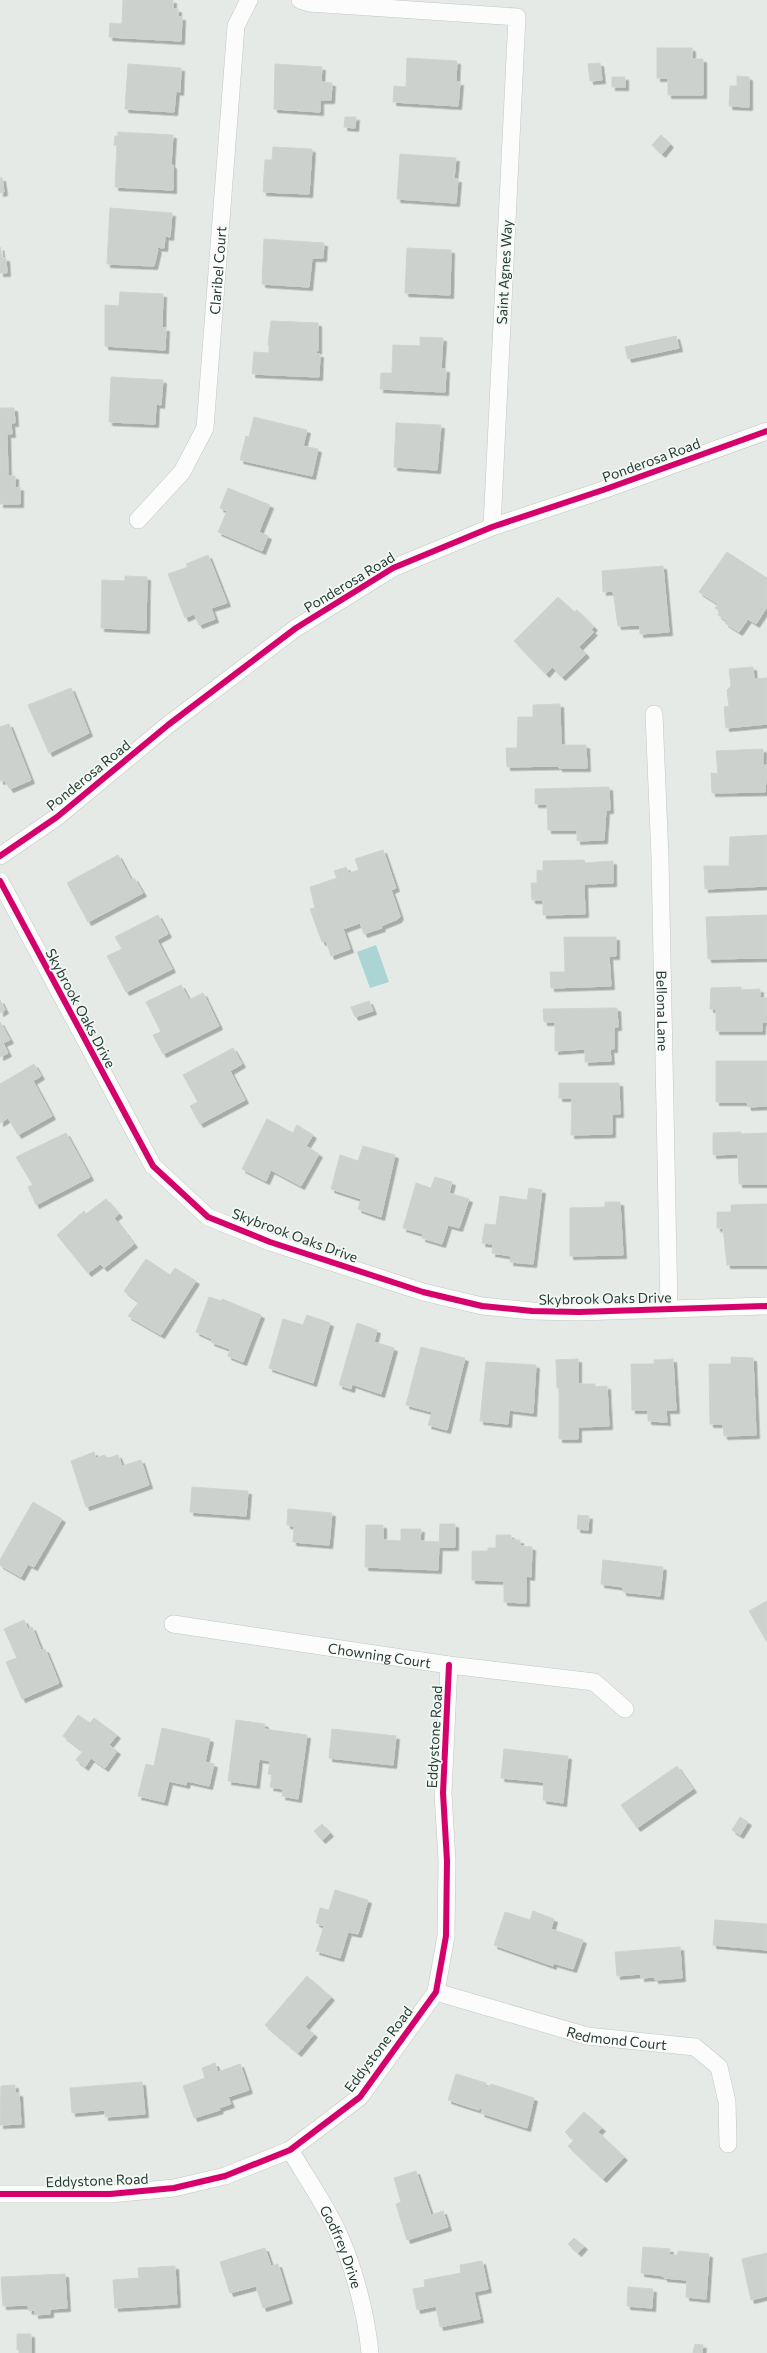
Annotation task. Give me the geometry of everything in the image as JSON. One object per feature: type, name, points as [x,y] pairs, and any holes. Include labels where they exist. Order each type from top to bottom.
[{"type":"street","name":"Claribel Court","points":[[138,520],[182,472],[204,428],[236,26],[249,0]]},
{"type":"street","name":"Saint Agnes Way","points":[[300,0],[309,3],[517,17],[492,527]]},
{"type":"street","name":"Ponderosa Road","points":[[0,856],[57,817],[168,725],[296,628],[393,568],[492,527],[603,490],[767,431]]},
{"type":"street","name":"Bellona Lane","points":[[654,714],[660,858],[669,1309]]},
{"type":"street","name":"Skybrook Oaks Drive","points":[[0,881],[153,1166],[208,1217],[270,1242],[423,1292],[482,1306],[532,1311],[571,1312],[767,1306]]},
{"type":"street","name":"Chowning Court","points":[[173,1624],[449,1665],[594,1682],[625,1709]]},
{"type":"street","name":"Eddystone Road","points":[[0,2194],[110,2194],[174,2188],[225,2176],[290,2150],[360,2097],[436,1992],[446,1936],[447,1861],[443,1793],[449,1665]]},
{"type":"street","name":"Redmond Court","points":[[436,1992],[587,2036],[694,2047],[719,2067],[727,2102],[728,2144]]},
{"type":"street","name":"Godfrey Drive","points":[[290,2150],[336,2227],[357,2285],[368,2334],[370,2353]]},
{"type":"water","points":[[376,945],[389,982],[370,988],[357,952]]},
{"type":"building","points":[[123,0],[173,0],[173,9],[178,9],[178,17],[182,17],[181,41],[109,37],[110,23],[122,24]]},
{"type":"building","points":[[657,48],[692,48],[692,59],[703,59],[703,95],[668,95],[668,78],[657,78]]},
{"type":"building","points":[[407,58],[457,61],[456,82],[460,82],[458,106],[393,102],[394,86],[406,87]]},
{"type":"building","points":[[600,63],[602,80],[590,81],[588,64]]},
{"type":"building","points":[[128,64],[181,68],[180,92],[176,91],[174,112],[125,109]]},
{"type":"building","points":[[275,64],[322,67],[321,82],[332,83],[331,100],[320,100],[320,112],[274,109]]},
{"type":"building","points":[[737,76],[749,77],[749,107],[729,106],[730,86],[737,86]]},
{"type":"building","points":[[612,77],[625,77],[625,87],[612,87]]},
{"type":"building","points":[[345,117],[356,117],[355,128],[344,127]]},
{"type":"building","points":[[118,132],[173,135],[171,165],[173,165],[173,190],[115,187],[117,145],[114,145],[115,136],[118,136]]},
{"type":"building","points":[[661,135],[670,144],[662,154],[652,145]]},
{"type":"building","points":[[273,147],[312,149],[309,194],[263,192],[265,160],[272,160]]},
{"type":"building","points":[[400,154],[456,158],[454,179],[458,179],[456,203],[397,199]]},
{"type":"building","points":[[0,178],[2,178],[4,192],[0,193]]},
{"type":"building","points":[[110,208],[172,213],[170,237],[165,236],[164,248],[155,247],[158,249],[154,266],[107,264]]},
{"type":"building","points":[[264,239],[324,243],[323,258],[312,258],[309,287],[262,284]]},
{"type":"building","points":[[0,247],[2,258],[6,258],[7,273],[0,273]]},
{"type":"building","points":[[407,248],[451,250],[450,295],[405,293]]},
{"type":"building","points":[[120,292],[163,294],[162,328],[166,328],[165,350],[105,346],[105,305],[119,306]]},
{"type":"building","points":[[271,321],[318,323],[318,351],[316,350],[316,354],[320,354],[319,377],[252,374],[254,352],[269,353],[268,345]]},
{"type":"building","points":[[676,336],[679,348],[628,359],[625,347]]},
{"type":"building","points":[[420,337],[443,338],[441,369],[446,369],[445,392],[380,389],[381,373],[392,373],[393,345],[420,346]]},
{"type":"building","points":[[111,377],[163,380],[161,405],[156,404],[155,424],[109,422]]},
{"type":"building","points":[[0,408],[14,408],[15,423],[11,423],[12,434],[7,434],[8,476],[15,476],[15,488],[20,487],[20,504],[0,504]]},
{"type":"building","points":[[254,417],[307,430],[303,446],[318,449],[312,476],[240,460],[246,436],[249,437]]},
{"type":"building","points":[[396,423],[441,425],[437,470],[394,467]]},
{"type":"building","points":[[228,488],[270,505],[259,532],[268,536],[262,551],[218,532],[227,511],[220,508]]},
{"type":"building","points":[[727,552],[767,578],[767,607],[756,624],[748,619],[739,632],[725,623],[727,621],[718,615],[720,611],[715,608],[718,604],[699,592]]},
{"type":"building","points":[[208,555],[227,603],[211,608],[215,619],[199,625],[194,614],[185,618],[168,574],[188,567],[186,564]]},
{"type":"building","points":[[663,566],[669,632],[640,634],[640,625],[618,626],[613,591],[603,592],[602,571]]},
{"type":"building","points":[[125,576],[147,577],[146,630],[101,628],[102,580],[125,581]]},
{"type":"building","points":[[558,597],[574,612],[577,610],[594,627],[591,630],[594,632],[579,647],[586,654],[562,677],[552,667],[546,674],[514,641]]},
{"type":"building","points":[[753,667],[754,679],[767,678],[767,724],[726,728],[724,707],[729,706],[727,690],[731,686],[729,669]]},
{"type":"building","points":[[71,688],[89,733],[49,753],[28,705]]},
{"type":"building","points":[[560,704],[561,745],[586,745],[587,768],[559,768],[559,766],[507,767],[506,748],[517,748],[518,717],[533,717],[533,705]]},
{"type":"building","points":[[9,724],[31,780],[10,789],[4,780],[0,781],[0,727]]},
{"type":"building","points":[[763,749],[763,766],[767,765],[765,792],[712,793],[711,773],[718,774],[716,751]]},
{"type":"building","points":[[609,787],[610,810],[606,810],[604,840],[577,841],[577,830],[548,830],[547,804],[535,804],[535,789]]},
{"type":"building","points":[[767,835],[767,886],[705,889],[704,866],[729,866],[730,837]]},
{"type":"building","points":[[383,850],[396,888],[391,890],[400,916],[398,919],[381,926],[382,928],[364,934],[360,923],[343,929],[350,949],[331,956],[326,941],[322,942],[310,909],[315,908],[310,887],[337,878],[334,871],[346,867],[349,873],[359,870],[355,859]]},
{"type":"building","points":[[118,855],[131,880],[134,878],[143,893],[88,922],[67,883]]},
{"type":"building","points":[[584,860],[585,863],[613,861],[613,883],[584,884],[585,914],[543,915],[543,900],[532,900],[531,883],[537,883],[537,870],[543,871],[543,861]]},
{"type":"building","points":[[158,915],[168,934],[157,940],[172,969],[126,992],[107,956],[122,949],[115,937]]},
{"type":"building","points":[[767,915],[767,958],[708,959],[706,917]]},
{"type":"building","points":[[564,937],[616,937],[616,956],[609,956],[611,986],[551,988],[550,972],[565,972]]},
{"type":"building","points":[[181,985],[189,1000],[203,993],[219,1026],[163,1054],[153,1035],[161,1032],[146,1002]]},
{"type":"building","points":[[741,987],[741,990],[760,989],[760,998],[767,998],[767,1022],[762,1022],[762,1031],[716,1031],[716,1009],[710,1009],[711,988]]},
{"type":"building","points":[[0,1000],[5,1010],[0,1013]]},
{"type":"building","points":[[369,1001],[373,1011],[355,1017],[351,1007]]},
{"type":"building","points":[[617,1008],[618,1027],[614,1027],[614,1049],[610,1049],[611,1061],[585,1062],[585,1049],[555,1051],[555,1022],[544,1022],[543,1009]]},
{"type":"building","points":[[0,1022],[10,1040],[3,1043],[8,1053],[0,1057]]},
{"type":"building","points":[[233,1048],[242,1064],[230,1071],[245,1100],[200,1124],[190,1106],[198,1102],[183,1075]]},
{"type":"building","points":[[716,1061],[767,1061],[767,1106],[748,1107],[747,1102],[716,1102]]},
{"type":"building","points":[[34,1064],[41,1076],[33,1081],[52,1116],[18,1135],[8,1118],[0,1123],[0,1084]]},
{"type":"building","points":[[559,1083],[619,1083],[620,1114],[612,1114],[612,1134],[571,1135],[572,1098],[559,1098]]},
{"type":"building","points":[[267,1119],[293,1133],[297,1125],[313,1135],[306,1146],[319,1154],[301,1186],[271,1170],[266,1181],[242,1169]]},
{"type":"building","points":[[741,1132],[741,1134],[767,1133],[767,1184],[739,1184],[738,1154],[713,1155],[713,1133]]},
{"type":"building","points":[[66,1133],[90,1177],[36,1205],[28,1187],[33,1185],[16,1157]]},
{"type":"building","points":[[363,1146],[395,1155],[381,1217],[358,1209],[361,1199],[331,1189],[340,1155],[358,1161]]},
{"type":"building","points":[[435,1177],[452,1182],[449,1193],[469,1199],[459,1228],[448,1225],[442,1244],[422,1238],[423,1234],[403,1228],[416,1183],[431,1188]]},
{"type":"building","points":[[529,1188],[542,1190],[533,1264],[510,1262],[511,1256],[492,1253],[493,1244],[482,1243],[485,1224],[496,1225],[500,1196],[527,1200]]},
{"type":"building","points":[[106,1199],[119,1214],[114,1218],[134,1244],[104,1268],[100,1264],[88,1273],[57,1235],[84,1211],[86,1214]]},
{"type":"building","points":[[605,1202],[620,1202],[623,1255],[570,1256],[570,1208],[605,1207]]},
{"type":"building","points":[[767,1204],[767,1265],[727,1265],[723,1228],[717,1228],[717,1212],[731,1212],[731,1205]]},
{"type":"building","points":[[146,1259],[170,1275],[175,1268],[196,1281],[161,1335],[128,1316],[139,1302],[124,1291]]},
{"type":"building","points":[[209,1297],[221,1301],[222,1299],[261,1315],[243,1362],[228,1356],[230,1349],[211,1342],[212,1339],[196,1332]]},
{"type":"building","points":[[307,1315],[330,1323],[313,1383],[269,1368],[283,1319],[303,1325]]},
{"type":"building","points":[[357,1323],[377,1330],[374,1342],[394,1348],[381,1394],[352,1384],[351,1389],[339,1385]]},
{"type":"building","points":[[421,1347],[465,1358],[447,1430],[428,1425],[432,1412],[406,1405]]},
{"type":"building","points":[[731,1357],[753,1358],[756,1435],[724,1436],[723,1424],[710,1424],[709,1364],[731,1364]]},
{"type":"building","points":[[578,1359],[578,1384],[595,1384],[595,1387],[607,1386],[609,1426],[578,1427],[578,1439],[559,1439],[559,1388],[557,1388],[556,1360]]},
{"type":"building","points":[[673,1359],[676,1410],[666,1410],[667,1422],[648,1421],[648,1410],[632,1410],[631,1364],[654,1364],[654,1360]]},
{"type":"building","points":[[486,1362],[536,1365],[533,1413],[509,1410],[508,1424],[480,1421]]},
{"type":"building","points":[[94,1452],[96,1458],[104,1455],[108,1458],[118,1455],[122,1466],[141,1460],[149,1485],[86,1507],[71,1461]]},
{"type":"building","points":[[192,1487],[248,1491],[246,1516],[190,1512]]},
{"type":"building","points":[[33,1502],[62,1519],[34,1567],[28,1564],[21,1577],[0,1565],[0,1560]]},
{"type":"building","points":[[288,1509],[332,1513],[329,1545],[293,1542],[294,1526],[287,1525]]},
{"type":"building","points":[[578,1515],[589,1516],[588,1530],[577,1529]]},
{"type":"building","points":[[440,1524],[455,1524],[455,1547],[439,1547]]},
{"type":"building","points":[[366,1525],[383,1525],[383,1540],[401,1541],[401,1529],[421,1529],[420,1541],[439,1542],[438,1570],[365,1567]]},
{"type":"building","points":[[496,1535],[511,1535],[511,1540],[520,1540],[520,1546],[532,1547],[531,1577],[526,1576],[526,1603],[504,1602],[504,1581],[472,1580],[472,1551],[488,1551],[488,1548],[496,1548]]},
{"type":"building","points":[[603,1560],[663,1567],[660,1596],[623,1592],[623,1587],[601,1584]]},
{"type":"building","points":[[767,1601],[767,1642],[749,1611]]},
{"type":"building","points":[[24,1620],[28,1629],[32,1627],[41,1650],[45,1649],[59,1683],[22,1699],[6,1662],[17,1658],[4,1629]]},
{"type":"building","points":[[78,1715],[90,1723],[94,1718],[117,1735],[109,1745],[117,1751],[105,1768],[91,1758],[85,1767],[76,1760],[83,1751],[63,1736]]},
{"type":"building","points":[[236,1720],[265,1724],[264,1729],[307,1735],[298,1799],[282,1796],[283,1789],[270,1787],[272,1775],[268,1774],[270,1761],[259,1759],[256,1785],[228,1781]]},
{"type":"building","points":[[162,1728],[210,1739],[205,1762],[214,1764],[209,1786],[187,1781],[186,1785],[169,1781],[164,1802],[138,1796],[146,1764],[154,1766]]},
{"type":"building","points":[[332,1729],[396,1736],[393,1765],[329,1758]]},
{"type":"building","points":[[504,1749],[568,1756],[563,1803],[543,1800],[544,1782],[501,1778]]},
{"type":"building","points":[[677,1766],[693,1789],[637,1828],[621,1805]]},
{"type":"building","points":[[740,1817],[748,1822],[740,1835],[732,1830]]},
{"type":"building","points":[[322,1824],[330,1833],[322,1840],[314,1831]]},
{"type":"building","points":[[335,1890],[368,1900],[358,1934],[348,1932],[340,1958],[316,1951],[324,1926],[316,1923],[320,1908],[329,1910]]},
{"type":"building","points":[[533,1911],[554,1919],[551,1929],[583,1940],[573,1969],[553,1963],[553,1966],[494,1945],[505,1912],[530,1920]]},
{"type":"building","points":[[715,1920],[767,1924],[767,1950],[713,1945]]},
{"type":"building","points":[[680,1947],[682,1978],[655,1980],[655,1977],[641,1978],[641,1974],[617,1976],[615,1952]]},
{"type":"building","points":[[307,1976],[331,1997],[305,2027],[314,2034],[298,2053],[265,2025]]},
{"type":"building","points":[[215,2063],[218,2072],[240,2064],[249,2090],[228,2097],[231,2104],[219,2108],[220,2110],[194,2118],[183,2086],[205,2078],[202,2068]]},
{"type":"building","points":[[456,2074],[486,2083],[485,2087],[490,2087],[491,2084],[534,2098],[527,2128],[481,2113],[483,2109],[479,2108],[479,2110],[448,2100]]},
{"type":"building","points":[[142,2082],[145,2114],[105,2117],[105,2110],[72,2113],[70,2088]]},
{"type":"building","points":[[15,2085],[15,2093],[19,2093],[21,2124],[0,2125],[1,2086]]},
{"type":"building","points":[[584,2112],[602,2128],[598,2132],[624,2157],[603,2179],[568,2146],[574,2140],[565,2132]]},
{"type":"building","points":[[416,2171],[431,2215],[443,2211],[448,2227],[407,2240],[396,2204],[401,2202],[394,2178]]},
{"type":"building","points":[[574,2238],[584,2246],[578,2253],[568,2244]]},
{"type":"building","points":[[643,2247],[670,2249],[669,2255],[678,2255],[678,2251],[709,2254],[706,2299],[686,2297],[687,2280],[664,2278],[664,2276],[641,2273]]},
{"type":"building","points":[[265,2248],[271,2266],[278,2264],[289,2300],[263,2308],[256,2286],[230,2293],[220,2262]]},
{"type":"building","points":[[767,2253],[767,2296],[751,2300],[742,2259]]},
{"type":"building","points":[[482,2261],[488,2289],[474,2292],[480,2319],[440,2327],[436,2306],[417,2310],[413,2289],[425,2287],[424,2280],[461,2273],[460,2265]]},
{"type":"building","points":[[175,2266],[177,2304],[115,2308],[113,2280],[139,2278],[138,2268]]},
{"type":"building","points":[[65,2274],[67,2308],[50,2309],[50,2314],[35,2315],[35,2310],[29,2311],[28,2305],[3,2306],[1,2277]]},
{"type":"building","points":[[628,2287],[653,2289],[652,2308],[627,2306]]},
{"type":"building","points":[[17,2334],[31,2334],[31,2353],[19,2353],[19,2349],[17,2350]]},
{"type":"building","points":[[695,2344],[703,2345],[702,2353],[693,2353]]},
{"type":"cycle path","points":[[0,856],[57,817],[168,725],[296,628],[393,568],[492,527],[603,490],[767,431]]},
{"type":"cycle path","points":[[0,881],[153,1166],[208,1217],[270,1242],[423,1292],[482,1306],[532,1311],[579,1312],[767,1306]]},
{"type":"cycle path","points":[[0,2194],[110,2194],[174,2188],[225,2176],[290,2150],[360,2097],[436,1992],[446,1936],[447,1861],[443,1793],[449,1665]]}]
